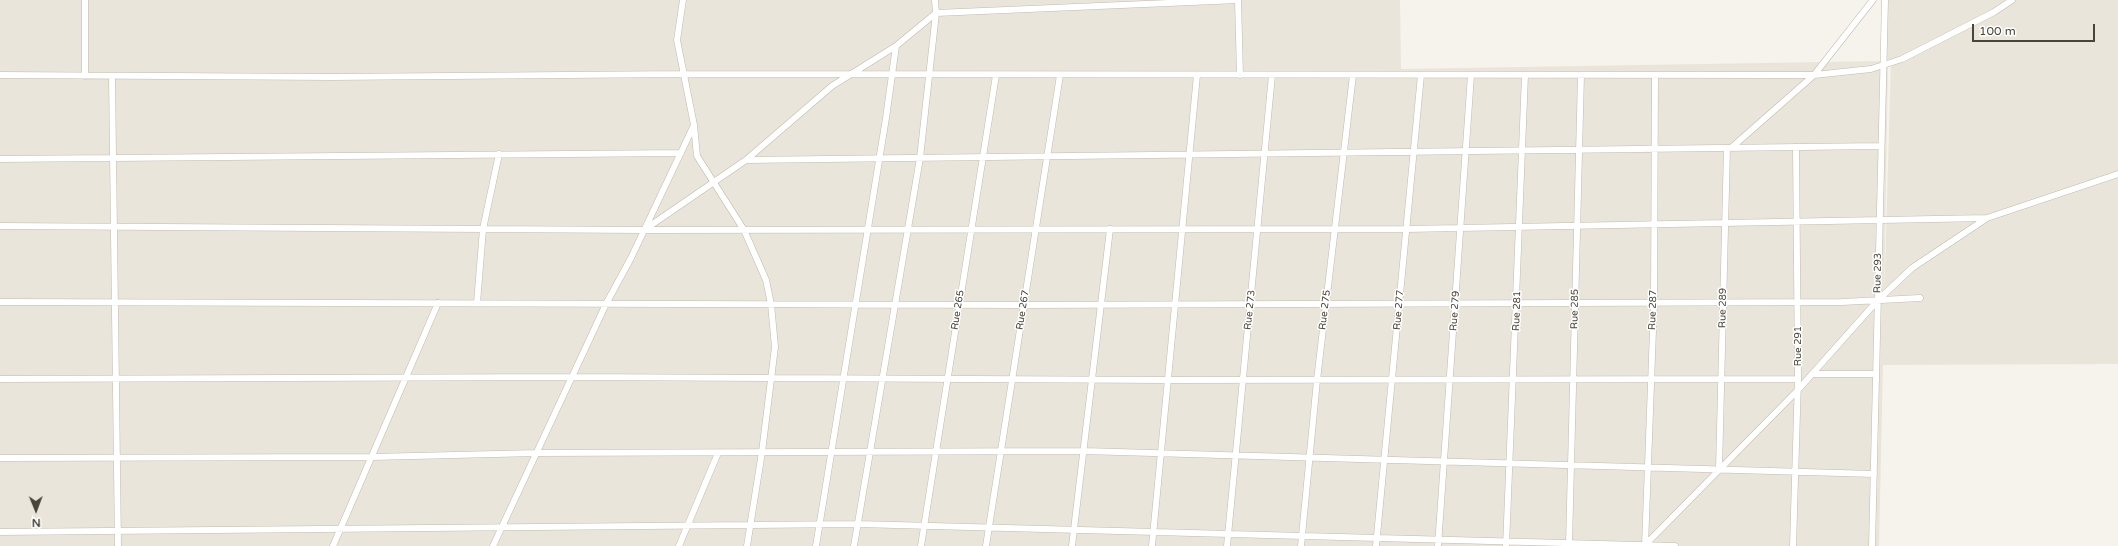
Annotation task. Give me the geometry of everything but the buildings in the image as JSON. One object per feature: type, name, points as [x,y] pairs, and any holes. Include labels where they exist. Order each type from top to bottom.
[{"type":"street","points":[[85,0],[85,76]]},
{"type":"street","points":[[683,0],[677,40],[694,125],[697,156],[744,230],[766,280],[771,304],[775,347],[762,452],[747,546]]},
{"type":"street","points":[[854,546],[920,158],[936,13],[935,0]]},
{"type":"street","points":[[644,230],[714,184],[746,160],[832,86],[896,46],[936,13],[1238,0],[1240,75]]},
{"type":"street","points":[[1729,148],[1814,75],[1873,0]]},
{"type":"street","name":"Rue 293","points":[[1872,546],[1885,0]]},
{"type":"street","points":[[0,75],[332,77],[684,74],[1814,75],[1871,70],[1902,59],[1994,12],[2012,0]]},
{"type":"street","points":[[816,546],[868,230],[896,46]]},
{"type":"street","name":"Rue 265","points":[[920,546],[996,75]]},
{"type":"street","name":"Rue 267","points":[[986,546],[1060,75]]},
{"type":"street","points":[[1152,546],[1197,75]]},
{"type":"street","name":"Rue 273","points":[[1227,546],[1272,75]]},
{"type":"street","name":"Rue 275","points":[[1301,546],[1317,380],[1353,75]]},
{"type":"street","name":"Rue 277","points":[[1376,546],[1421,75]]},
{"type":"street","name":"Rue 279","points":[[1439,543],[1471,75]]},
{"type":"street","name":"Rue 281","points":[[1506,544],[1526,75]]},
{"type":"street","name":"Rue 285","points":[[1569,543],[1581,75]]},
{"type":"street","name":"Rue 287","points":[[1645,546],[1654,303],[1655,75]]},
{"type":"street","points":[[112,76],[118,546]]},
{"type":"street","points":[[493,546],[500,527],[537,453],[606,304],[644,230],[694,125]]},
{"type":"street","points":[[746,160],[1881,146]]},
{"type":"street","name":"Rue 291","points":[[1793,546],[1798,379],[1796,147]]},
{"type":"street","name":"Rue 289","points":[[1719,469],[1725,223],[1729,148]]},
{"type":"street","points":[[0,159],[681,153]]},
{"type":"street","points":[[477,304],[483,229],[499,154]]},
{"type":"street","points":[[1645,546],[1719,469],[1797,392],[1878,300],[1912,268],[1987,218],[2118,174]]},
{"type":"street","points":[[0,226],[644,230],[1407,229],[1987,218]]},
{"type":"street","points":[[1072,546],[1110,229]]},
{"type":"street","points":[[0,302],[1175,305],[1798,302],[1920,298]]},
{"type":"street","points":[[334,546],[438,303]]},
{"type":"street","points":[[1813,374],[1876,374]]},
{"type":"street","points":[[0,379],[572,377],[1722,381],[1798,379]]},
{"type":"street","points":[[0,458],[372,457],[537,453],[1084,451],[1874,474]]},
{"type":"street","points":[[679,546],[718,452]]},
{"type":"street","points":[[0,532],[858,524],[1377,538],[1439,543],[1569,543],[1674,546]]},
{"type":"shaded area","points":[[0,0],[1400,0],[1401,69],[1883,61],[1885,0],[2118,0],[2118,364],[1883,365],[1879,546],[0,546]],"holes":[[[1891,59],[1884,306],[1888,61],[1885,61]]]}]
